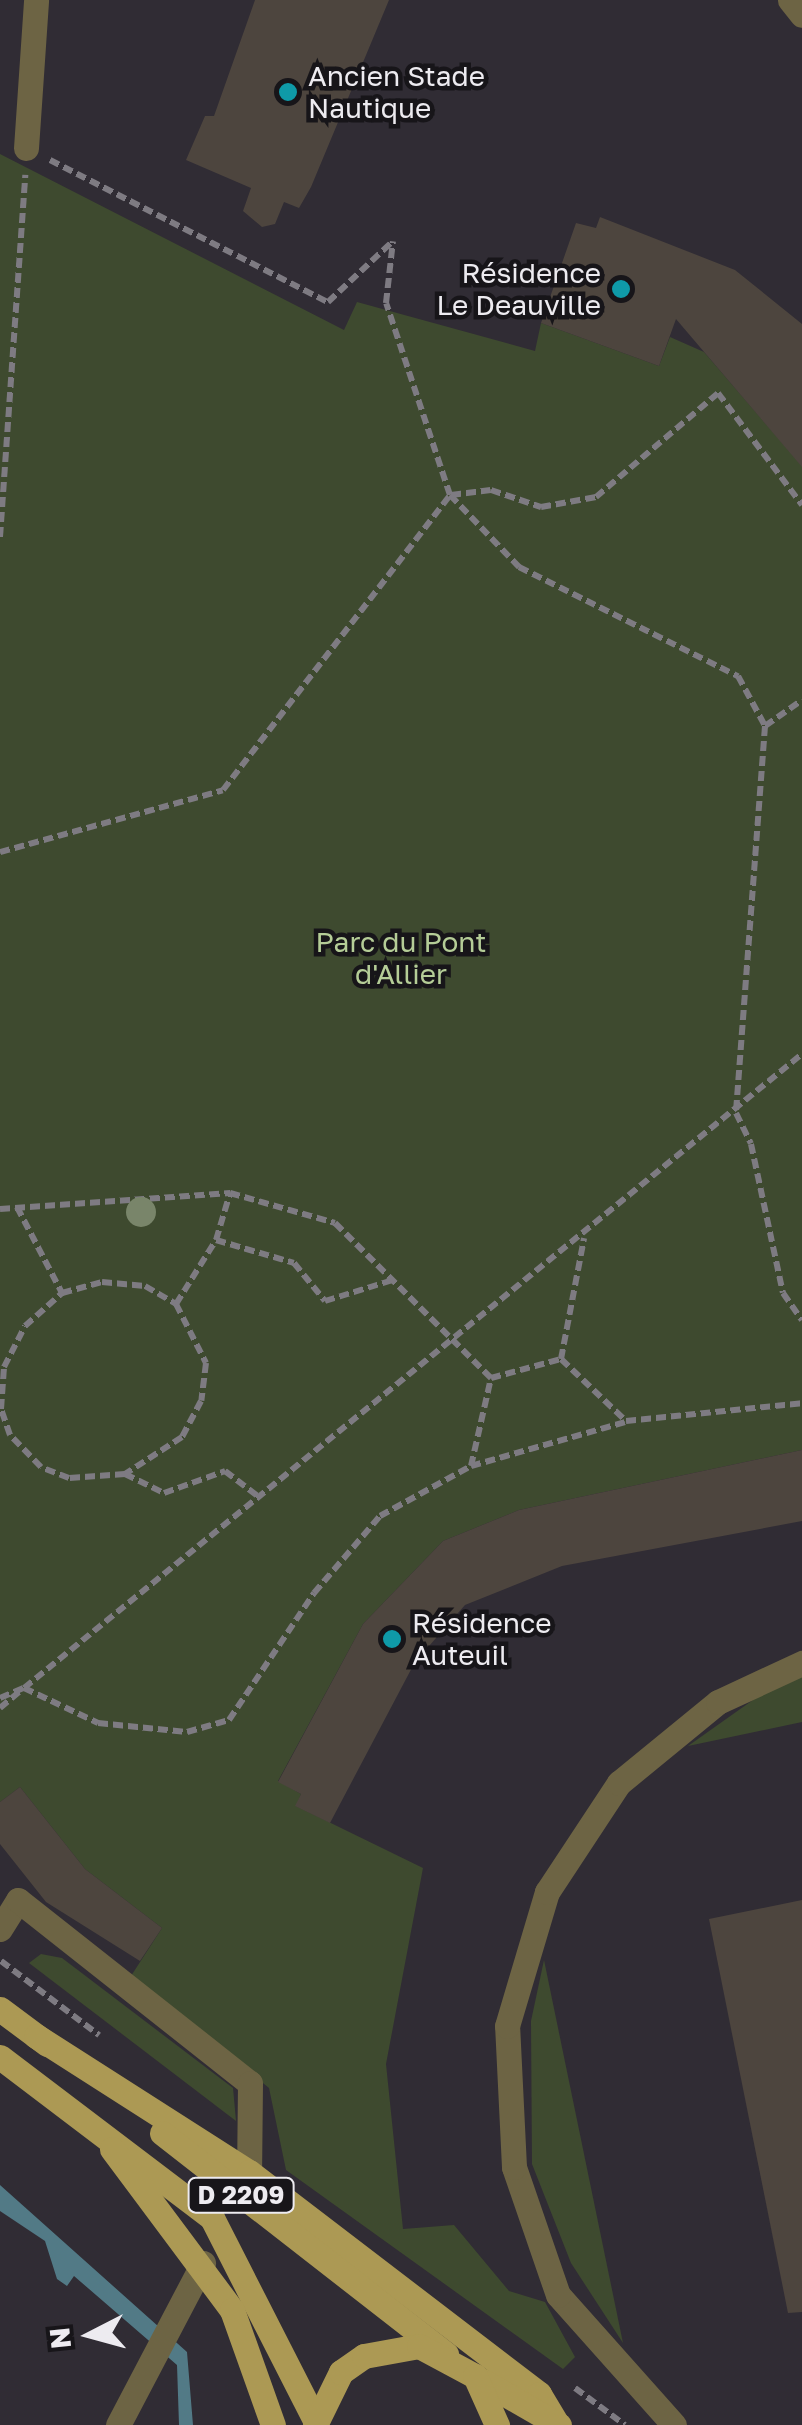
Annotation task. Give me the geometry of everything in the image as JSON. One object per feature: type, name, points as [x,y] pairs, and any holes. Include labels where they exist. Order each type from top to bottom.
[{"type":"main road","name":"D 2209","points":[[0,2010],[446,2354]]},
{"type":"main road","points":[[36,2036],[250,2172],[540,2394],[558,2424]]},
{"type":"main road","name":"D 2209","points":[[0,2057],[212,2218],[316,2423]]},
{"type":"main road","name":"D 2209","points":[[94,2126],[203,2263],[232,2310],[273,2425]]},
{"type":"main road","points":[[316,2423],[341,2372],[364,2356],[419,2346],[446,2354],[475,2376],[558,2424]]},
{"type":"main road","points":[[475,2376],[496,2425]]},
{"type":"street","points":[[26,148],[36,0]]},
{"type":"street","points":[[790,0],[802,15]]},
{"type":"street","points":[[674,2425],[558,2295],[514,2167],[507,2026],[547,1892],[619,1784],[669,1734],[802,1663]]},
{"type":"street","points":[[0,1929],[18,1900],[250,2083],[250,2172]]},
{"type":"street","points":[[118,2425],[189,2297],[203,2263]]},
{"type":"path","points":[[0,538],[26,148],[328,302],[393,241],[386,303],[450,495],[519,567],[738,676],[765,726],[736,1114],[751,1144],[782,1292],[802,1320]]},
{"type":"path","points":[[0,852],[223,790],[450,495],[491,490],[540,508],[596,497],[718,393],[802,505]]},
{"type":"path","points":[[765,726],[802,700]]},
{"type":"path","points":[[0,1708],[736,1114],[802,1054]]},
{"type":"path","points":[[176,1304],[216,1240],[230,1194]]},
{"type":"path","points":[[0,1209],[230,1194],[335,1223],[492,1378]]},
{"type":"path","points":[[16,1207],[62,1293]]},
{"type":"path","points":[[562,1360],[585,1235]]},
{"type":"path","points":[[216,1240],[294,1262],[325,1301],[393,1280]]},
{"type":"path","points":[[102,1282],[144,1286],[176,1304],[206,1363],[201,1402],[182,1437],[125,1474],[68,1478],[41,1467],[0,1409],[18,1340],[62,1293],[102,1282]]},
{"type":"path","points":[[492,1378],[562,1360]]},
{"type":"path","points":[[562,1360],[626,1421]]},
{"type":"path","points":[[471,1466],[492,1378]]},
{"type":"path","points":[[0,1698],[24,1688],[98,1723],[187,1732],[230,1720],[314,1593],[380,1516],[471,1466],[626,1421],[802,1403]]},
{"type":"path","points":[[125,1474],[164,1493],[226,1471],[260,1497]]},
{"type":"green space","name":"Parc du Pont d'Allier","points":[[0,154],[344,330],[357,302],[535,351],[541,323],[659,366],[670,337],[704,352],[802,466],[802,1450],[519,1510],[443,1541],[363,1624],[278,1781],[301,1794],[296,1806],[423,1868],[386,2064],[403,2229],[454,2225],[509,2291],[545,2302],[575,2357],[563,2369],[286,2170],[269,2088],[131,1976],[162,1928],[85,1869],[20,1787],[0,1802]]},
{"type":"green space","points":[[802,1676],[802,1722],[688,1746],[760,1695]]},
{"type":"green space","points":[[41,1954],[62,1958],[233,2088],[236,2121],[29,1963]]},
{"type":"green space","points":[[544,1960],[623,2343],[571,2263],[532,2164],[531,2021]]},
{"type":"water","points":[[0,2185],[187,2352],[193,2425],[179,2425],[177,2365],[74,2276],[67,2286],[57,2279],[45,2241],[0,2211]]},
{"type":"building","name":"Ancien Stade Nautique","points":[[255,0],[389,0],[311,187],[299,208],[284,202],[275,224],[262,227],[243,211],[251,188],[186,160],[205,116],[214,116]]},
{"type":"building","points":[[600,217],[735,270],[802,324],[802,467],[676,319],[659,366],[541,323],[576,223],[596,228]]},
{"type":"building","name":"Résidence Auteuil","points":[[802,1450],[802,1521],[562,1566],[465,1605],[415,1662],[330,1823],[295,1806],[301,1794],[278,1782],[363,1624],[443,1541],[519,1510]]},
{"type":"building","points":[[20,1787],[85,1869],[162,1928],[140,1961],[46,1902],[0,1844],[0,1802]]},
{"type":"building","points":[[802,1900],[802,2312],[788,2313],[709,1919]]},
{"type":"place","name":"Ancien Stade Nautique","points":[[288,92]]},
{"type":"place","name":"Résidence Le Deauville","points":[[621,289]]},
{"type":"place","name":"Résidence Auteuil","points":[[392,1639]]}]
